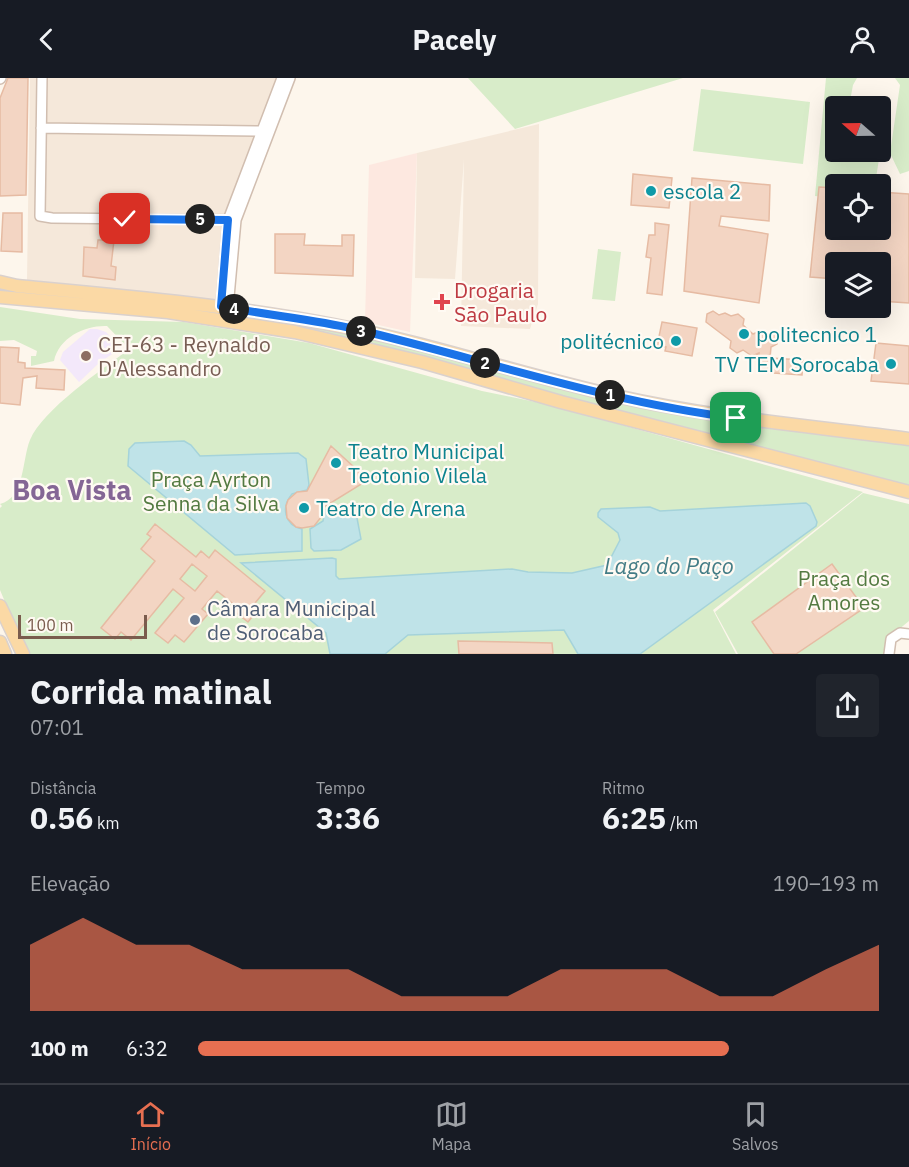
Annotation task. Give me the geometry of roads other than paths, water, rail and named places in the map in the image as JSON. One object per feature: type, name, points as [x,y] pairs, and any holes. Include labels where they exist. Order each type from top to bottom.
[{"type":"main road","points":[[0,282],[17,286],[224,307],[354,329],[569,385],[701,414],[909,439]]},
{"type":"main road","points":[[0,297],[168,312],[295,332],[422,362],[561,402],[909,492]]},
{"type":"main road","points":[[0,606],[23,654]]},
{"type":"main road","points":[[0,642],[5,654]]},
{"type":"street","points":[[42,78],[38,204],[40,216],[44,218],[232,220]]},
{"type":"street","points":[[224,307],[232,220],[282,78]]},
{"type":"street","points":[[232,220],[290,78]]},
{"type":"street","points":[[41,128],[262,130]]},
{"type":"street","points":[[889,654],[891,639],[900,633],[909,634]]},
{"type":"water","points":[[184,441],[191,445],[200,456],[298,453],[306,459],[309,485],[307,490],[292,494],[286,504],[288,520],[302,529],[302,551],[235,555],[128,466],[129,449],[135,443]]},
{"type":"water","name":"Lago do Paço","points":[[806,503],[810,506],[817,522],[816,526],[640,654],[578,654],[564,630],[408,635],[385,654],[330,654],[326,633],[241,563],[332,558],[336,559],[336,576],[339,579],[512,569],[528,572],[572,573],[607,565],[620,540],[618,533],[598,517],[601,509],[650,507],[660,511]]},
{"type":"water","points":[[332,507],[335,515],[357,518],[361,539],[341,550],[314,551],[311,548],[310,529],[323,521],[325,510]]},
{"type":"place","name":"escola 2","points":[[651,191]]},
{"type":"place","name":"Drogaria São Paulo","points":[[442,302]]},
{"type":"place","name":"politecnico 1","points":[[744,334]]},
{"type":"place","name":"politécnico","points":[[676,341]]},
{"type":"place","name":"CEI-63 - Reynaldo D'Alessandro","points":[[86,356]]},
{"type":"place","name":"TV TEM Sorocaba","points":[[891,364]]},
{"type":"place","name":"Teatro Municipal Teotonio Vilela","points":[[336,463]]},
{"type":"place","name":"Teatro de Arena","points":[[304,508]]},
{"type":"place","name":"Câmara Municipal de Sorocaba","points":[[195,620]]},
{"type":"district","name":"Boa Vista","points":[[72,489]]},
{"type":"park label","name":"Praça Ayrton Senna da Silva","points":[[211,491]]},
{"type":"park label","name":"Praça dos Amores","points":[[844,590]]}]
